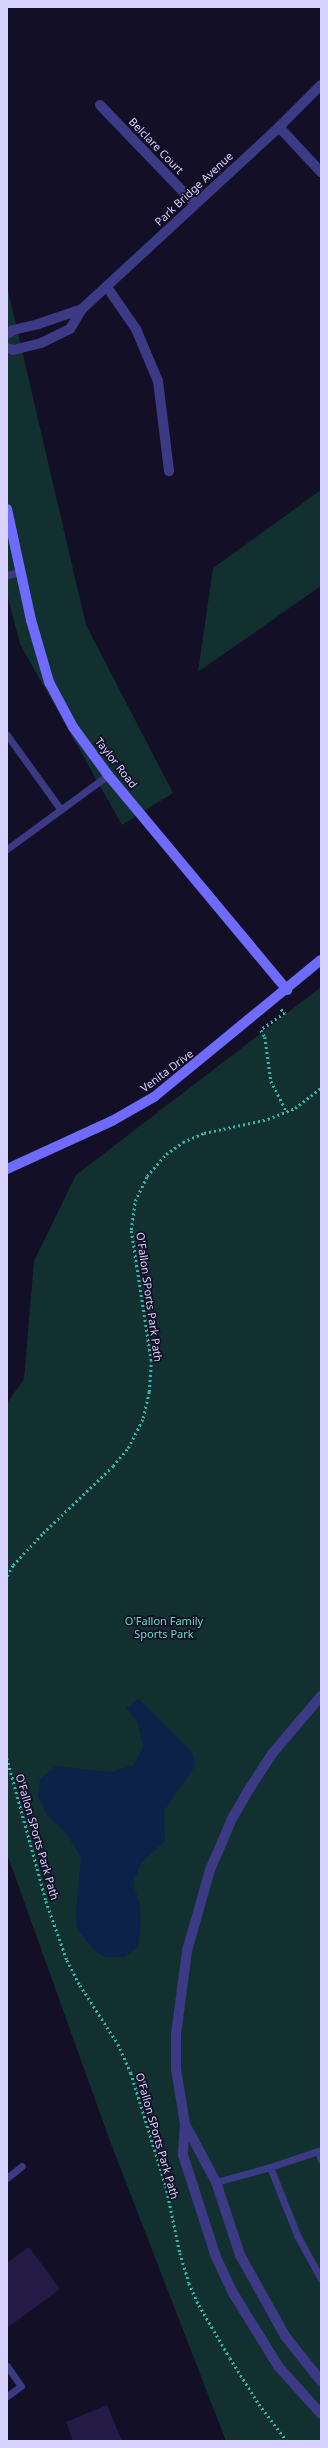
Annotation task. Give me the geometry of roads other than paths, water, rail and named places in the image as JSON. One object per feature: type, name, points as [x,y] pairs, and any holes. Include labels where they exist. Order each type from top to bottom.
[{"type":"street","name":"Park Bridge Avenue","points":[[7,348],[13,350],[41,343],[70,329],[82,309],[279,127],[321,85]]},
{"type":"street","name":"Belclare Court","points":[[100,105],[195,204]]},
{"type":"street","points":[[279,127],[321,172]]},
{"type":"street","points":[[107,287],[136,329],[158,381],[169,471]]},
{"type":"street","name":"Park Bridge Avenue","points":[[7,334],[13,330],[38,324],[82,309]]},
{"type":"street","name":"Taylor Road","points":[[7,509],[30,620],[49,682],[73,727],[108,775],[287,990]]},
{"type":"street","name":"Venita Drive","points":[[7,1169],[112,1122],[154,1097],[287,990],[321,960]]},
{"type":"street","points":[[321,1696],[272,1754],[231,1821],[208,1876],[187,1952],[176,2034],[176,2069],[185,2124],[183,2155],[216,2257],[232,2293],[278,2366],[321,2414]]},
{"type":"street","points":[[185,2124],[216,2182],[240,2255],[258,2291],[285,2336],[321,2381]]},
{"type":"lane","points":[[7,575],[20,572]]},
{"type":"lane","points":[[7,735],[60,810]]},
{"type":"lane","points":[[7,849],[108,775]]},
{"type":"lane","points":[[216,2182],[270,2167],[318,2151],[321,2160]]},
{"type":"lane","points":[[7,2178],[22,2166]]},
{"type":"lane","points":[[270,2167],[297,2235],[321,2280]]},
{"type":"lane","points":[[7,2366],[21,2386],[7,2396]]},
{"type":"water","points":[[139,1699],[192,1752],[195,1766],[164,1811],[165,1841],[141,1863],[133,1883],[139,1902],[141,1921],[138,1947],[124,1957],[104,1957],[93,1949],[77,1929],[76,1912],[81,1857],[66,1833],[46,1814],[38,1795],[40,1779],[56,1766],[111,1772],[134,1765],[143,1747],[137,1721],[126,1708]]},
{"type":"park label","name":"O'Fallon Family Sports Park","points":[[164,1628]]}]
